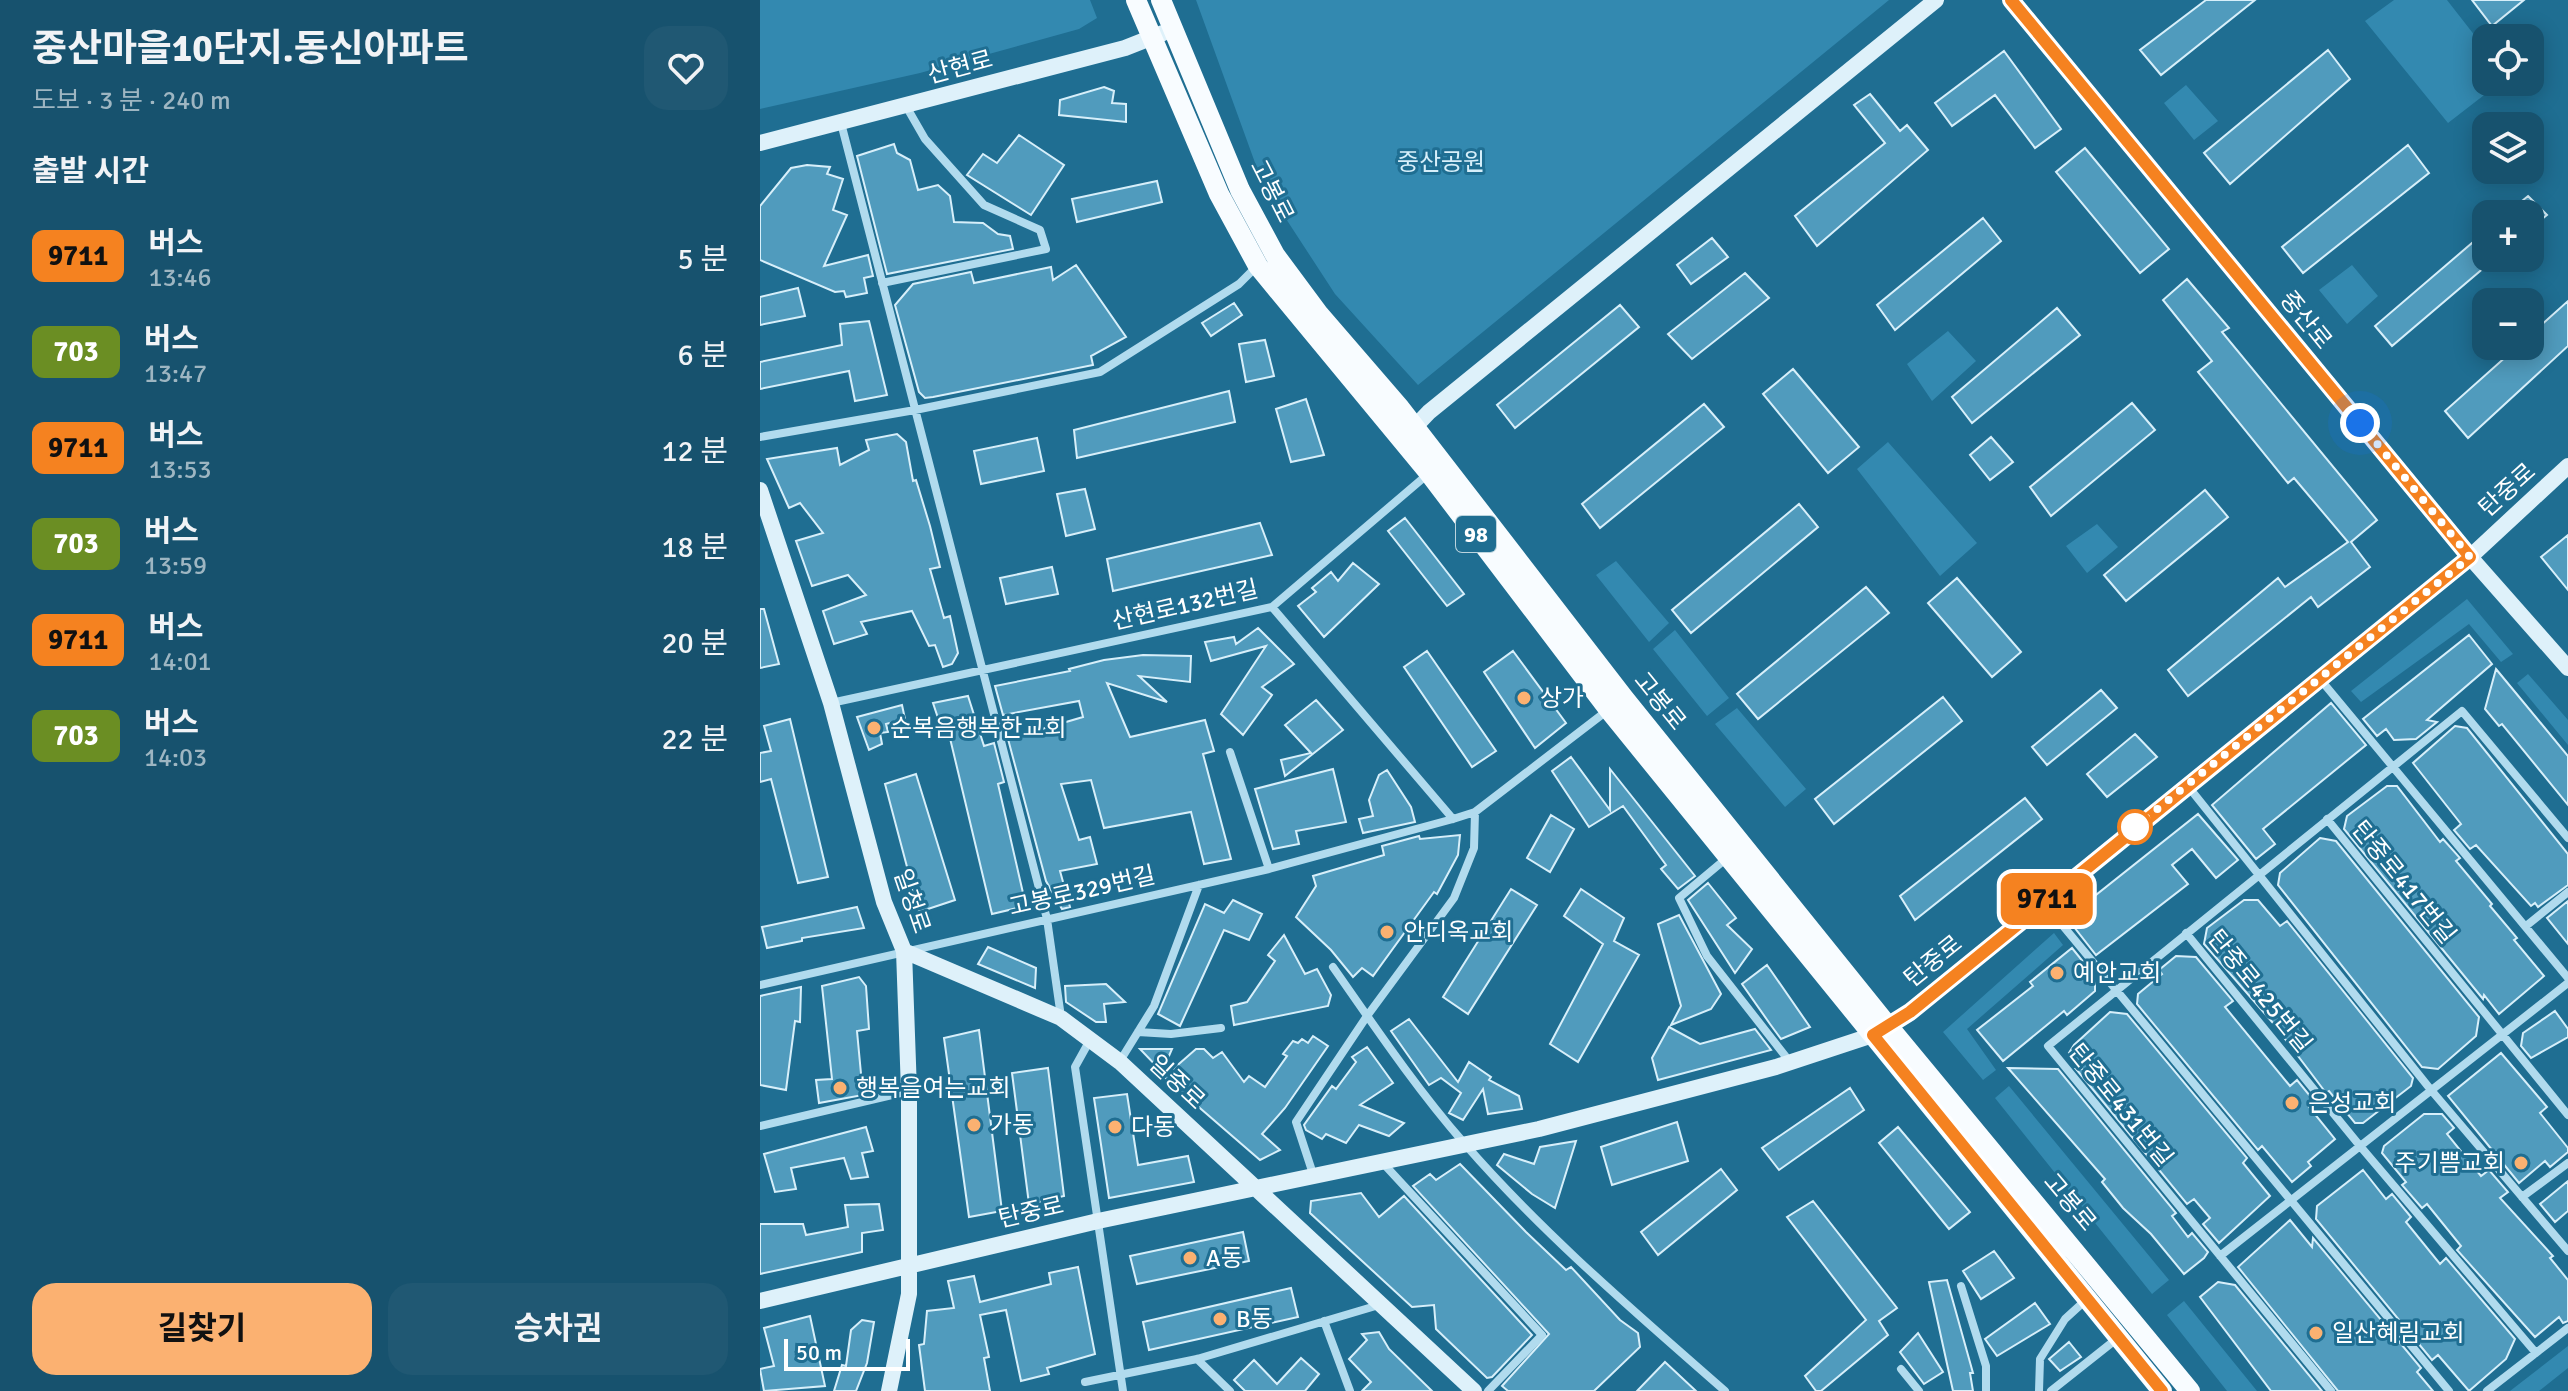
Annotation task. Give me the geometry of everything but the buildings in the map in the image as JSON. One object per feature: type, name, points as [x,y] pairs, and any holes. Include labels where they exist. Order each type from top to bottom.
[{"type":"main road","name":"고봉로","points":[[1136,0],[1162,33],[1275,255],[1408,434],[2162,1391]]},
{"type":"main road","name":"고봉로","points":[[1161,0],[1162,33],[1219,194],[1258,266],[1408,434]]},
{"type":"main road","points":[[1408,434],[1429,412],[1936,0]]},
{"type":"main road","name":"중산로","points":[[2011,0],[2470,557],[2568,668]]},
{"type":"main road","name":"산현로","points":[[760,143],[1125,48],[1162,33]]},
{"type":"main road","name":"탄중로","points":[[760,1301],[1098,1221],[1539,1129],[1790,1063],[1880,1030],[1910,1012],[2470,557],[2568,466]]},
{"type":"main road","name":"고봉로","points":[[1434,467],[1609,710],[1729,856],[2190,1391]]},
{"type":"main road","name":"일청로","points":[[760,490],[831,703],[884,902],[904,951],[909,1091],[909,1294],[889,1391]]},
{"type":"main road","name":"일중로","points":[[904,951],[1061,1018],[1120,1062],[1474,1391]]},
{"type":"street","points":[[882,283],[1046,249],[1040,230],[984,205],[925,139],[906,106]]},
{"type":"street","points":[[841,123],[1047,919],[1061,1018]]},
{"type":"street","points":[[760,437],[915,410],[1100,372],[1239,284],[1258,266]]},
{"type":"street","name":"산현로132번길","points":[[831,703],[1272,607],[1434,467]]},
{"type":"street","points":[[1272,607],[1453,819]]},
{"type":"street","points":[[2220,1256],[2568,980],[2320,678]]},
{"type":"street","name":"고봉로329번길","points":[[760,985],[1269,869],[1475,812],[1609,710]]},
{"type":"street","name":"탄중로417번길","points":[[2503,1034],[2327,819],[2462,711],[2568,838]]},
{"type":"street","points":[[1230,752],[1269,869]]},
{"type":"street","points":[[2187,785],[2431,1090],[2568,1251]]},
{"type":"street","points":[[1314,1177],[1296,1122],[1367,1016],[1454,898],[1474,848],[1475,812]]},
{"type":"street","name":"탄중로425번길","points":[[2327,819],[2186,933],[2360,1146],[2536,1353]]},
{"type":"street","points":[[1729,856],[1679,898],[1707,956],[1790,1063]]},
{"type":"street","points":[[1120,1062],[1154,1006],[1199,885]]},
{"type":"street","points":[[2526,926],[2568,892]]},
{"type":"street","points":[[2043,902],[2449,1391]]},
{"type":"street","points":[[2115,990],[2186,933]]},
{"type":"street","points":[[1333,967],[1464,1144],[1561,1242],[1725,1391]]},
{"type":"street","name":"탄중로431번길","points":[[2115,990],[2048,1046],[2331,1391]]},
{"type":"street","name":"일중로","points":[[1138,1032],[1171,1034],[1221,1028]]},
{"type":"street","points":[[2503,1034],[2568,1115]]},
{"type":"street","points":[[1090,1040],[1075,1067],[1123,1391]]},
{"type":"street","points":[[760,1126],[909,1091]]},
{"type":"street","points":[[1381,1161],[1542,1335],[1488,1391]]},
{"type":"street","points":[[2522,1197],[2568,1163]]},
{"type":"street","points":[[1961,1286],[1986,1366],[1986,1391]]},
{"type":"street","points":[[2039,1391],[2040,1359],[2065,1319],[2088,1297]]},
{"type":"street","points":[[1085,1382],[1197,1359],[1379,1305]]},
{"type":"street","points":[[1324,1321],[1350,1391]]},
{"type":"street","points":[[2487,1391],[2568,1328]]},
{"type":"street","points":[[2051,1391],[2119,1337]]},
{"type":"street","points":[[1197,1359],[1230,1391]]},
{"type":"street","points":[[1901,1369],[1919,1391]]},
{"type":"green space","points":[[760,0],[1090,0],[1097,18],[1079,29],[920,73],[760,109]]},
{"type":"green space","name":"중산공원","points":[[1196,0],[1889,0],[1418,385],[1335,294],[1262,182]]},
{"type":"green space","points":[[2394,0],[2447,0],[2472,32],[2472,96],[2483,96],[2448,123],[2365,21]]},
{"type":"green space","points":[[2186,85],[2218,121],[2194,140],[2164,103]]},
{"type":"green space","points":[[2352,265],[2378,296],[2347,324],[2319,290]]},
{"type":"green space","points":[[1948,331],[1976,361],[1932,401],[1907,364]]},
{"type":"green space","points":[[1888,442],[1977,543],[1940,576],[1857,469]]},
{"type":"green space","points":[[2097,524],[2118,547],[2087,573],[2066,546]]},
{"type":"green space","points":[[1616,561],[1669,623],[1649,642],[1596,575]]},
{"type":"green space","points":[[2467,599],[2513,654],[2501,662],[2469,624],[2361,702],[2351,691]]},
{"type":"green space","points":[[1675,630],[1729,698],[1707,716],[1653,649]]},
{"type":"green space","points":[[2528,674],[2568,720],[2568,745],[2517,683]]},
{"type":"green space","points":[[1737,708],[1806,789],[1785,807],[1715,724]]},
{"type":"green space","points":[[2054,933],[2063,945],[1967,1029],[1996,1070],[1983,1080],[1943,1032]]},
{"type":"green space","points":[[2009,1086],[2169,1280],[2152,1294],[1995,1098]]},
{"type":"green space","points":[[2184,1301],[2257,1391],[2227,1391],[2167,1315]]},
{"type":"green space","points":[[2568,1346],[2568,1368],[2539,1391],[2510,1391]]},
{"type":"bus line","name":"9711","points":[[2011,0],[2470,557],[1910,1012],[1873,1035],[2162,1391]]},
{"type":"place","name":"상가","points":[[1524,698]]},
{"type":"place","name":"순복음행복한교회","points":[[874,728]]},
{"type":"place","name":"안디옥교회","points":[[1387,932]]},
{"type":"place","name":"예안교회","points":[[2057,973]]},
{"type":"place","name":"행복을여는교회","points":[[840,1088]]},
{"type":"place","name":"은성교회","points":[[2292,1103]]},
{"type":"place","name":"가동","points":[[974,1125]]},
{"type":"place","name":"다동","points":[[1115,1127]]},
{"type":"place","name":"주기쁨교회","points":[[2521,1163]]},
{"type":"place","name":"A동","points":[[1190,1258]]},
{"type":"place","name":"B동","points":[[1220,1319]]},
{"type":"place","name":"일산혜림교회","points":[[2316,1333]]},
{"type":"route","points":[[2135,827],[2470,557],[2360,423]]}]
